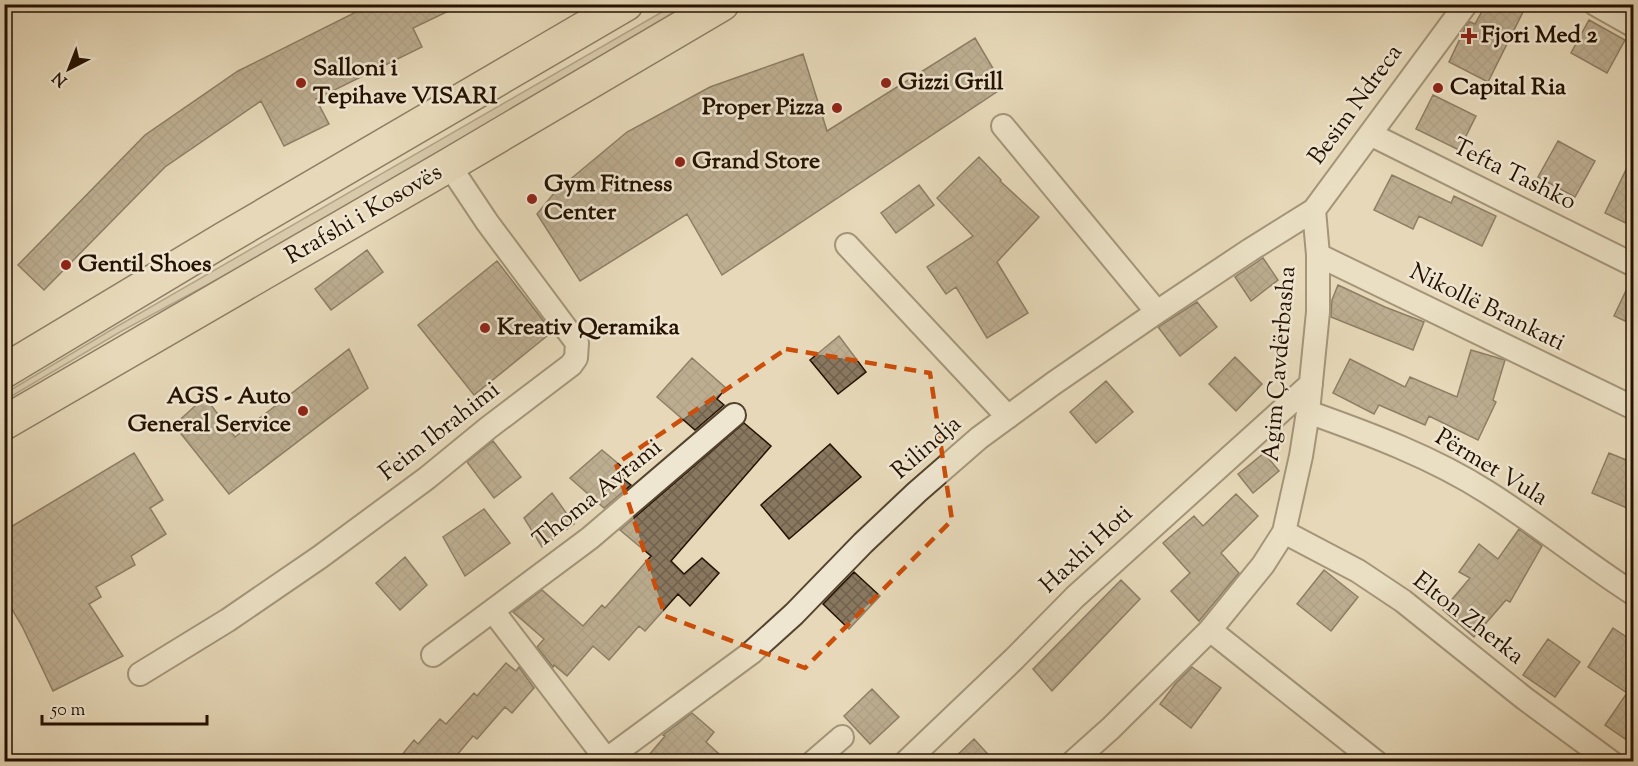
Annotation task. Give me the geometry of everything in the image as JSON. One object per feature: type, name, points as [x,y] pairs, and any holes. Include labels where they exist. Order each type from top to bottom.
[{"type":"highway","name":"Rrafshi i Kosovës","points":[[4,371],[224,239],[626,4]]},
{"type":"highway","name":"Rrafshi i Kosovës","points":[[4,423],[722,4]]},
{"type":"street","name":"Besim Ndreca","points":[[1314,210],[1466,4]]},
{"type":"street","points":[[1595,4],[1634,26]]},
{"type":"street","points":[[1003,126],[1157,312]]},
{"type":"street","name":"Tefta Tashko","points":[[1370,134],[1634,266]]},
{"type":"street","name":"Feim Ibrahimi","points":[[140,674],[228,620],[320,557],[427,478],[572,365],[576,358],[576,343],[487,222],[449,165]]},
{"type":"street","name":"Rilindja","points":[[604,760],[751,653],[794,614],[863,543],[917,492],[979,438],[1157,312],[1314,210]]},
{"type":"street","name":"Agim Çavdërbasha","points":[[1073,762],[1111,728],[1210,630],[1263,565],[1284,532],[1308,412],[1318,312],[1314,210]]},
{"type":"street","points":[[847,246],[1008,417]]},
{"type":"street","name":"Nikollë Brankati","points":[[1317,255],[1634,408]]},
{"type":"street","name":"Haxhi Hoti","points":[[906,762],[1076,597],[1311,384]]},
{"type":"street","name":"Përmet Vula","points":[[1308,412],[1372,435],[1420,456],[1485,491],[1634,594]]},
{"type":"street","name":"Thoma Avrami","points":[[433,655],[590,538],[734,415]]},
{"type":"street","name":"Elton Zherka","points":[[1284,532],[1358,571],[1403,601],[1524,698],[1611,762]]},
{"type":"street","points":[[493,611],[604,760]]},
{"type":"street","points":[[1210,630],[1376,762]]},
{"type":"street","points":[[813,762],[842,737]]},
{"type":"highlighted area","points":[[786,349],[930,373],[952,520],[805,668],[665,616],[616,464]]},
{"type":"shaded area","points":[[674,5],[698,5],[286,242],[120,332],[5,400],[4,394],[116,327]]},
{"type":"building","points":[[372,4],[463,4],[413,28],[422,47],[316,99],[329,124],[284,146],[261,101],[165,167],[44,290],[18,265],[145,135],[238,71]]},
{"type":"building","points":[[1486,4],[1527,4],[1488,82],[1449,62],[1466,26],[1470,22],[1475,24]]},
{"type":"building","points":[[1589,20],[1625,40],[1607,73],[1571,53]]},
{"type":"building","points":[[975,38],[1004,87],[722,275],[687,214],[580,281],[537,214],[555,192],[627,132],[710,87],[803,54],[827,131]]},
{"type":"building","points":[[1433,95],[1476,116],[1459,150],[1416,129]]},
{"type":"building","points":[[1558,141],[1595,161],[1575,197],[1538,177]]},
{"type":"building","points":[[1634,153],[1634,227],[1605,213]]},
{"type":"building","points":[[979,157],[1000,181],[1039,217],[997,262],[1028,313],[987,338],[956,287],[946,294],[927,267],[973,236],[937,198]]},
{"type":"building","points":[[1392,175],[1451,203],[1454,196],[1496,216],[1482,246],[1419,216],[1413,229],[1374,210]]},
{"type":"building","points":[[919,185],[934,205],[896,233],[881,213]]},
{"type":"building","points":[[367,250],[383,272],[331,310],[315,289]]},
{"type":"building","points":[[1263,258],[1278,280],[1251,301],[1235,277]]},
{"type":"building","name":"Kreativ Qeramika","points":[[497,261],[552,332],[474,395],[418,325]]},
{"type":"building","points":[[1634,278],[1634,325],[1614,316]]},
{"type":"building","points":[[1338,285],[1424,322],[1413,350],[1331,317],[1332,300]]},
{"type":"building","points":[[1197,302],[1217,327],[1180,356],[1158,327]]},
{"type":"building","points":[[839,336],[866,372],[838,394],[810,360]]},
{"type":"building","name":"AGS - Auto General Service","points":[[349,349],[368,388],[229,494],[174,425],[205,397],[235,437]]},
{"type":"building","points":[[1471,350],[1505,360],[1493,400],[1496,402],[1478,440],[1429,416],[1425,425],[1379,405],[1374,414],[1333,393],[1350,359],[1405,387],[1410,377],[1457,397]]},
{"type":"building","points":[[1235,357],[1262,384],[1236,411],[1209,384]]},
{"type":"building","points":[[692,358],[726,388],[717,399],[724,405],[695,430],[657,397]]},
{"type":"building","points":[[1106,381],[1133,412],[1096,443],[1070,412]]},
{"type":"building","points":[[744,423],[771,446],[671,561],[684,574],[702,558],[719,573],[690,606],[678,594],[645,631],[639,626],[609,660],[593,646],[567,676],[554,665],[553,667],[537,647],[544,639],[513,612],[542,590],[583,626],[602,605],[605,608],[651,556],[620,530]]},
{"type":"building","points":[[493,441],[521,477],[494,498],[467,462]]},
{"type":"building","points":[[830,444],[861,477],[789,539],[761,505]]},
{"type":"building","points":[[602,450],[627,471],[621,477],[631,485],[604,508],[570,478]]},
{"type":"building","points":[[134,453],[163,500],[150,508],[166,534],[131,556],[135,565],[96,587],[101,597],[89,604],[123,656],[53,691],[22,626],[4,596],[4,531]]},
{"type":"building","points":[[1264,453],[1279,471],[1253,493],[1238,474]]},
{"type":"building","points":[[1609,453],[1634,463],[1634,511],[1592,493]]},
{"type":"building","points":[[552,493],[574,524],[542,547],[524,518]]},
{"type":"building","points":[[1236,494],[1258,516],[1221,553],[1239,573],[1199,621],[1171,591],[1190,573],[1163,543],[1194,516],[1203,526]]},
{"type":"building","points":[[484,509],[510,543],[465,576],[443,537]]},
{"type":"building","points":[[1519,529],[1542,546],[1510,602],[1506,600],[1474,637],[1443,610],[1470,578],[1459,572],[1479,544],[1498,559]]},
{"type":"building","points":[[405,557],[427,585],[400,610],[376,583]]},
{"type":"building","points":[[1324,570],[1358,597],[1331,631],[1297,604]]},
{"type":"building","points":[[854,572],[880,596],[849,629],[823,604]]},
{"type":"building","points":[[1121,580],[1140,599],[1052,691],[1033,669]]},
{"type":"building","points":[[1613,628],[1634,642],[1634,745],[1605,725],[1627,693],[1588,667]]},
{"type":"building","points":[[1548,639],[1580,662],[1555,697],[1523,675]]},
{"type":"building","points":[[506,663],[516,671],[519,667],[534,688],[512,713],[505,707],[477,739],[473,736],[451,762],[396,762],[414,740],[418,744],[440,719],[446,724],[474,693],[477,696]]},
{"type":"building","points":[[1192,667],[1221,688],[1191,728],[1160,704]]},
{"type":"building","points":[[872,689],[899,717],[870,744],[844,716]]},
{"type":"building","points":[[692,713],[714,732],[706,742],[728,762],[643,762],[665,736],[663,735]]},
{"type":"building","points":[[974,739],[995,762],[950,762]]},
{"type":"place","name":"Fjori Med 2","points":[[1469,36]]},
{"type":"place","name":"Salloni i Tepihave VISARI","points":[[301,83]]},
{"type":"place","name":"Gizzi Grill","points":[[886,83]]},
{"type":"place","name":"Capital Ria","points":[[1438,88]]},
{"type":"place","name":"Proper Pizza","points":[[837,108]]},
{"type":"place","name":"Grand Store","points":[[680,162]]},
{"type":"place","name":"Gym Fitness Center","points":[[532,199]]},
{"type":"place","name":"Gentil Shoes","points":[[66,265]]},
{"type":"place","name":"Kreativ Qeramika","points":[[485,328]]},
{"type":"place","name":"AGS - Auto General Service","points":[[303,411]]}]
